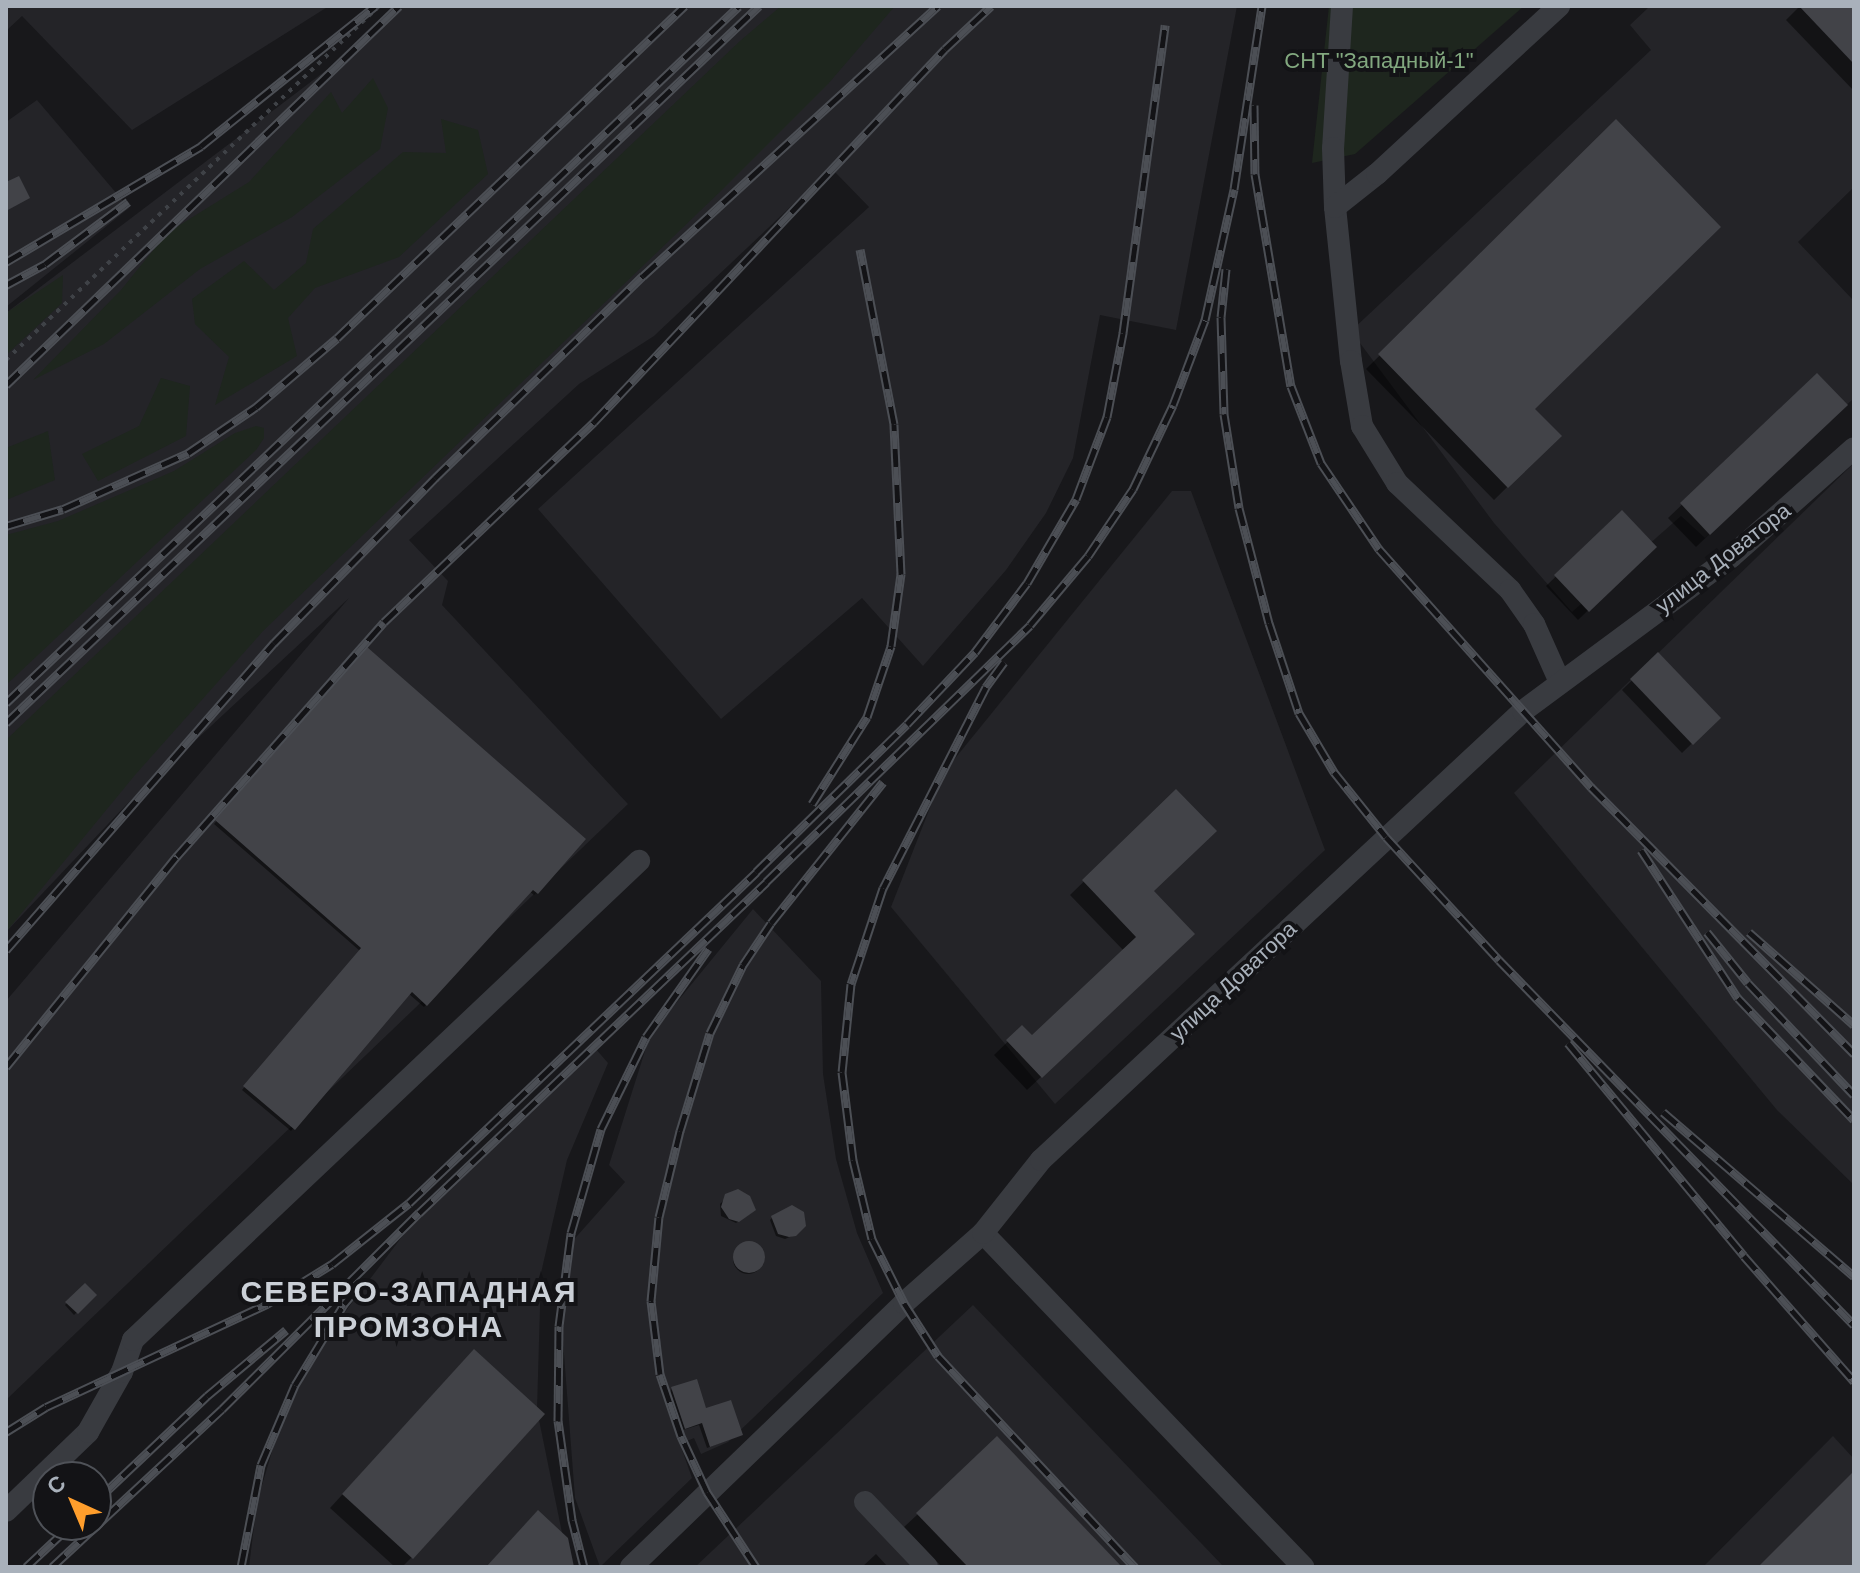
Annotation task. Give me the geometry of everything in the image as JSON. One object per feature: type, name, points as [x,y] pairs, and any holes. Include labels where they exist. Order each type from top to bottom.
[{"type":"street","points":[[1342,6],[1333,148],[1335,207],[1351,361],[1362,426],[1397,483],[1510,590],[1534,624],[1560,682]]},
{"type":"street","points":[[1335,207],[1377,174],[1559,6]]},
{"type":"street","name":"улица Доватора","points":[[631,1567],[904,1303],[983,1233],[1041,1160],[1511,721],[1731,557],[1854,448]]},
{"type":"street","points":[[6,1511],[88,1432],[122,1372],[133,1340],[639,861]]},
{"type":"street","points":[[983,1233],[1303,1567]]},
{"type":"street","points":[[865,1502],[927,1567]]},
{"type":"path","points":[[6,360],[379,6]]},
{"type":"shaded area","points":[[6,6],[329,6],[132,130],[22,16],[6,31]]},
{"type":"shaded area","points":[[404,6],[1237,6],[1176,330],[1100,315],[1073,458],[1046,513],[1006,570],[923,666],[862,598],[721,719],[538,509],[869,207],[833,170],[841,159],[654,336],[579,384],[409,540],[448,581],[442,605],[628,804],[6,1400],[6,1001],[349,598],[126,805],[6,932],[6,313],[333,65]]},
{"type":"shaded area","points":[[1650,6],[1854,6],[1854,187],[1798,242],[1854,301],[1854,398],[1705,538],[1681,516],[1572,612],[1494,523],[1351,331],[1651,50],[1630,25]]},
{"type":"shaded area","points":[[37,100],[129,208],[6,307],[6,122]]},
{"type":"shaded area","points":[[1854,463],[1854,1185],[1777,1110],[1514,793]]},
{"type":"shaded area","points":[[1172,491],[1191,491],[1325,850],[1055,1104],[891,907],[944,772]]},
{"type":"shaded area","points":[[753,909],[821,981],[823,1074],[836,1159],[857,1233],[883,1293],[728,1442],[701,1454],[694,1438],[680,1444],[692,1478],[600,1567],[575,1498],[562,1328],[569,1245],[625,1182],[609,1165],[650,1035]]},
{"type":"shaded area","points":[[595,1048],[608,1063],[567,1160],[541,1273],[537,1410],[569,1567],[249,1567],[257,1502],[293,1381],[407,1230]]},
{"type":"shaded area","points":[[973,1305],[1224,1567],[695,1567]]},
{"type":"shaded area","points":[[1833,1436],[1854,1459],[1854,1567],[1703,1567]]},
{"type":"green space","points":[[781,6],[895,6],[828,84],[725,187],[263,631],[135,775],[6,932],[6,740],[740,41]]},
{"type":"green space","name":"СНТ \"Западный-1\"","points":[[1329,6],[1524,6],[1355,154],[1312,163]]},
{"type":"green space","points":[[373,78],[388,108],[380,149],[292,217],[200,269],[104,344],[33,380],[121,290],[167,233],[249,182],[331,92],[342,113]]},
{"type":"green space","points":[[441,119],[478,130],[488,174],[399,257],[315,288],[288,318],[297,356],[215,405],[229,357],[195,324],[192,299],[244,261],[274,290],[306,263],[313,229],[403,152],[446,153]]},
{"type":"green space","points":[[63,275],[62,303],[6,355],[6,313]]},
{"type":"green space","points":[[161,378],[190,386],[186,436],[98,481],[82,454],[139,426]]},
{"type":"green space","points":[[256,426],[264,428],[264,438],[256,450],[6,685],[6,535],[58,521],[174,471],[235,433]]},
{"type":"green space","points":[[48,431],[55,480],[6,500],[6,448]]},
{"type":"building","points":[[1799,6],[1854,6],[1854,64]]},
{"type":"building","points":[[1616,119],[1721,227],[1535,409],[1562,436],[1508,488],[1378,354]]},
{"type":"building","points":[[19,176],[30,198],[6,211],[6,182]]},
{"type":"building","points":[[1817,373],[1848,405],[1710,535],[1680,503]]},
{"type":"building","points":[[1622,510],[1657,547],[1589,612],[1554,575]]},
{"type":"building","points":[[367,647],[586,839],[538,894],[533,890],[427,1006],[412,992],[295,1130],[243,1086],[361,948],[215,820]]},
{"type":"building","points":[[1658,652],[1721,718],[1693,745],[1630,679]]},
{"type":"building","points":[[1176,789],[1217,831],[1154,891],[1195,934],[1042,1078],[1006,1040],[1022,1025],[1032,1035],[1136,937],[1082,880]]},
{"type":"building","points":[[738,1189],[750,1196],[756,1210],[739,1222],[729,1219],[721,1207],[725,1194]]},
{"type":"building","points":[[792,1205],[804,1212],[806,1226],[796,1236],[778,1234],[771,1216]]},
{"type":"building","points":[[749,1241],[760,1246],[765,1257],[760,1268],[749,1273],[738,1268],[733,1257],[738,1246]]},
{"type":"building","points":[[85,1283],[97,1295],[78,1314],[65,1302]]},
{"type":"building","points":[[474,1349],[545,1414],[413,1559],[342,1494]]},
{"type":"building","points":[[697,1379],[706,1408],[731,1400],[743,1435],[710,1447],[702,1423],[685,1429],[671,1387]]},
{"type":"building","points":[[997,1436],[1122,1567],[968,1567],[916,1513]]},
{"type":"building","points":[[1854,1471],[1854,1567],[1758,1567]]},
{"type":"building","points":[[538,1510],[568,1538],[574,1567],[486,1567]]},
{"type":"railway","points":[[6,262],[201,146],[375,6]]},
{"type":"railway","points":[[6,385],[399,6]]},
{"type":"railway","points":[[6,526],[63,509],[188,453],[256,407],[337,338],[685,6]]},
{"type":"railway","points":[[6,703],[739,6]]},
{"type":"railway","points":[[6,723],[759,6]]},
{"type":"railway","points":[[6,950],[274,643],[435,478],[643,276],[938,6]]},
{"type":"railway","points":[[6,1067],[177,856],[384,622],[594,422],[945,49],[991,6]]},
{"type":"railway","points":[[52,1567],[222,1409],[419,1213],[1030,625],[1088,556],[1133,489],[1173,405],[1205,320],[1234,189],[1262,6]]},
{"type":"railway","points":[[6,1432],[46,1407],[267,1304],[332,1264],[409,1203],[756,872],[907,724],[975,652],[1027,583],[1076,499],[1107,417],[1123,333],[1165,25]]},
{"type":"railway","points":[[1254,105],[1255,174],[1291,386],[1321,463],[1379,549],[1591,787],[1854,1054]]},
{"type":"railway","points":[[6,285],[45,264],[128,202]]},
{"type":"railway","points":[[812,804],[867,717],[891,646],[901,574],[894,424],[860,249]]},
{"type":"railway","points":[[1226,269],[1221,317],[1224,414],[1239,508],[1269,623],[1299,713],[1334,772],[1386,837],[1499,960],[1854,1325]]},
{"type":"railway","points":[[1004,662],[986,687],[883,888],[851,984],[842,1072],[853,1160],[872,1239],[904,1303],[938,1356],[1135,1567]]},
{"type":"railway","points":[[756,1567],[707,1492],[681,1436],[660,1374],[651,1301],[659,1217],[680,1131],[710,1033],[743,965],[771,923],[883,782]]},
{"type":"railway","points":[[1641,850],[1738,998],[1854,1120]]},
{"type":"railway","points":[[1707,932],[1748,983],[1854,1095]]},
{"type":"railway","points":[[1749,932],[1854,1025]]},
{"type":"railway","points":[[584,1567],[572,1520],[558,1421],[559,1326],[571,1233],[601,1129],[646,1037],[708,949]]},
{"type":"railway","points":[[1568,1043],[1744,1256],[1854,1381]]},
{"type":"railway","points":[[1663,1112],[1854,1276]]},
{"type":"railway","points":[[241,1567],[261,1465],[295,1385],[344,1304],[361,1284]]},
{"type":"railway","points":[[112,1486],[207,1396],[286,1330]]},
{"type":"railway","points":[[26,1567],[54,1541]]},
{"type":"district","name":"СЕВЕРО-ЗАПАДНАЯ ПРОМЗОНА","points":[[409,1309]]}]
